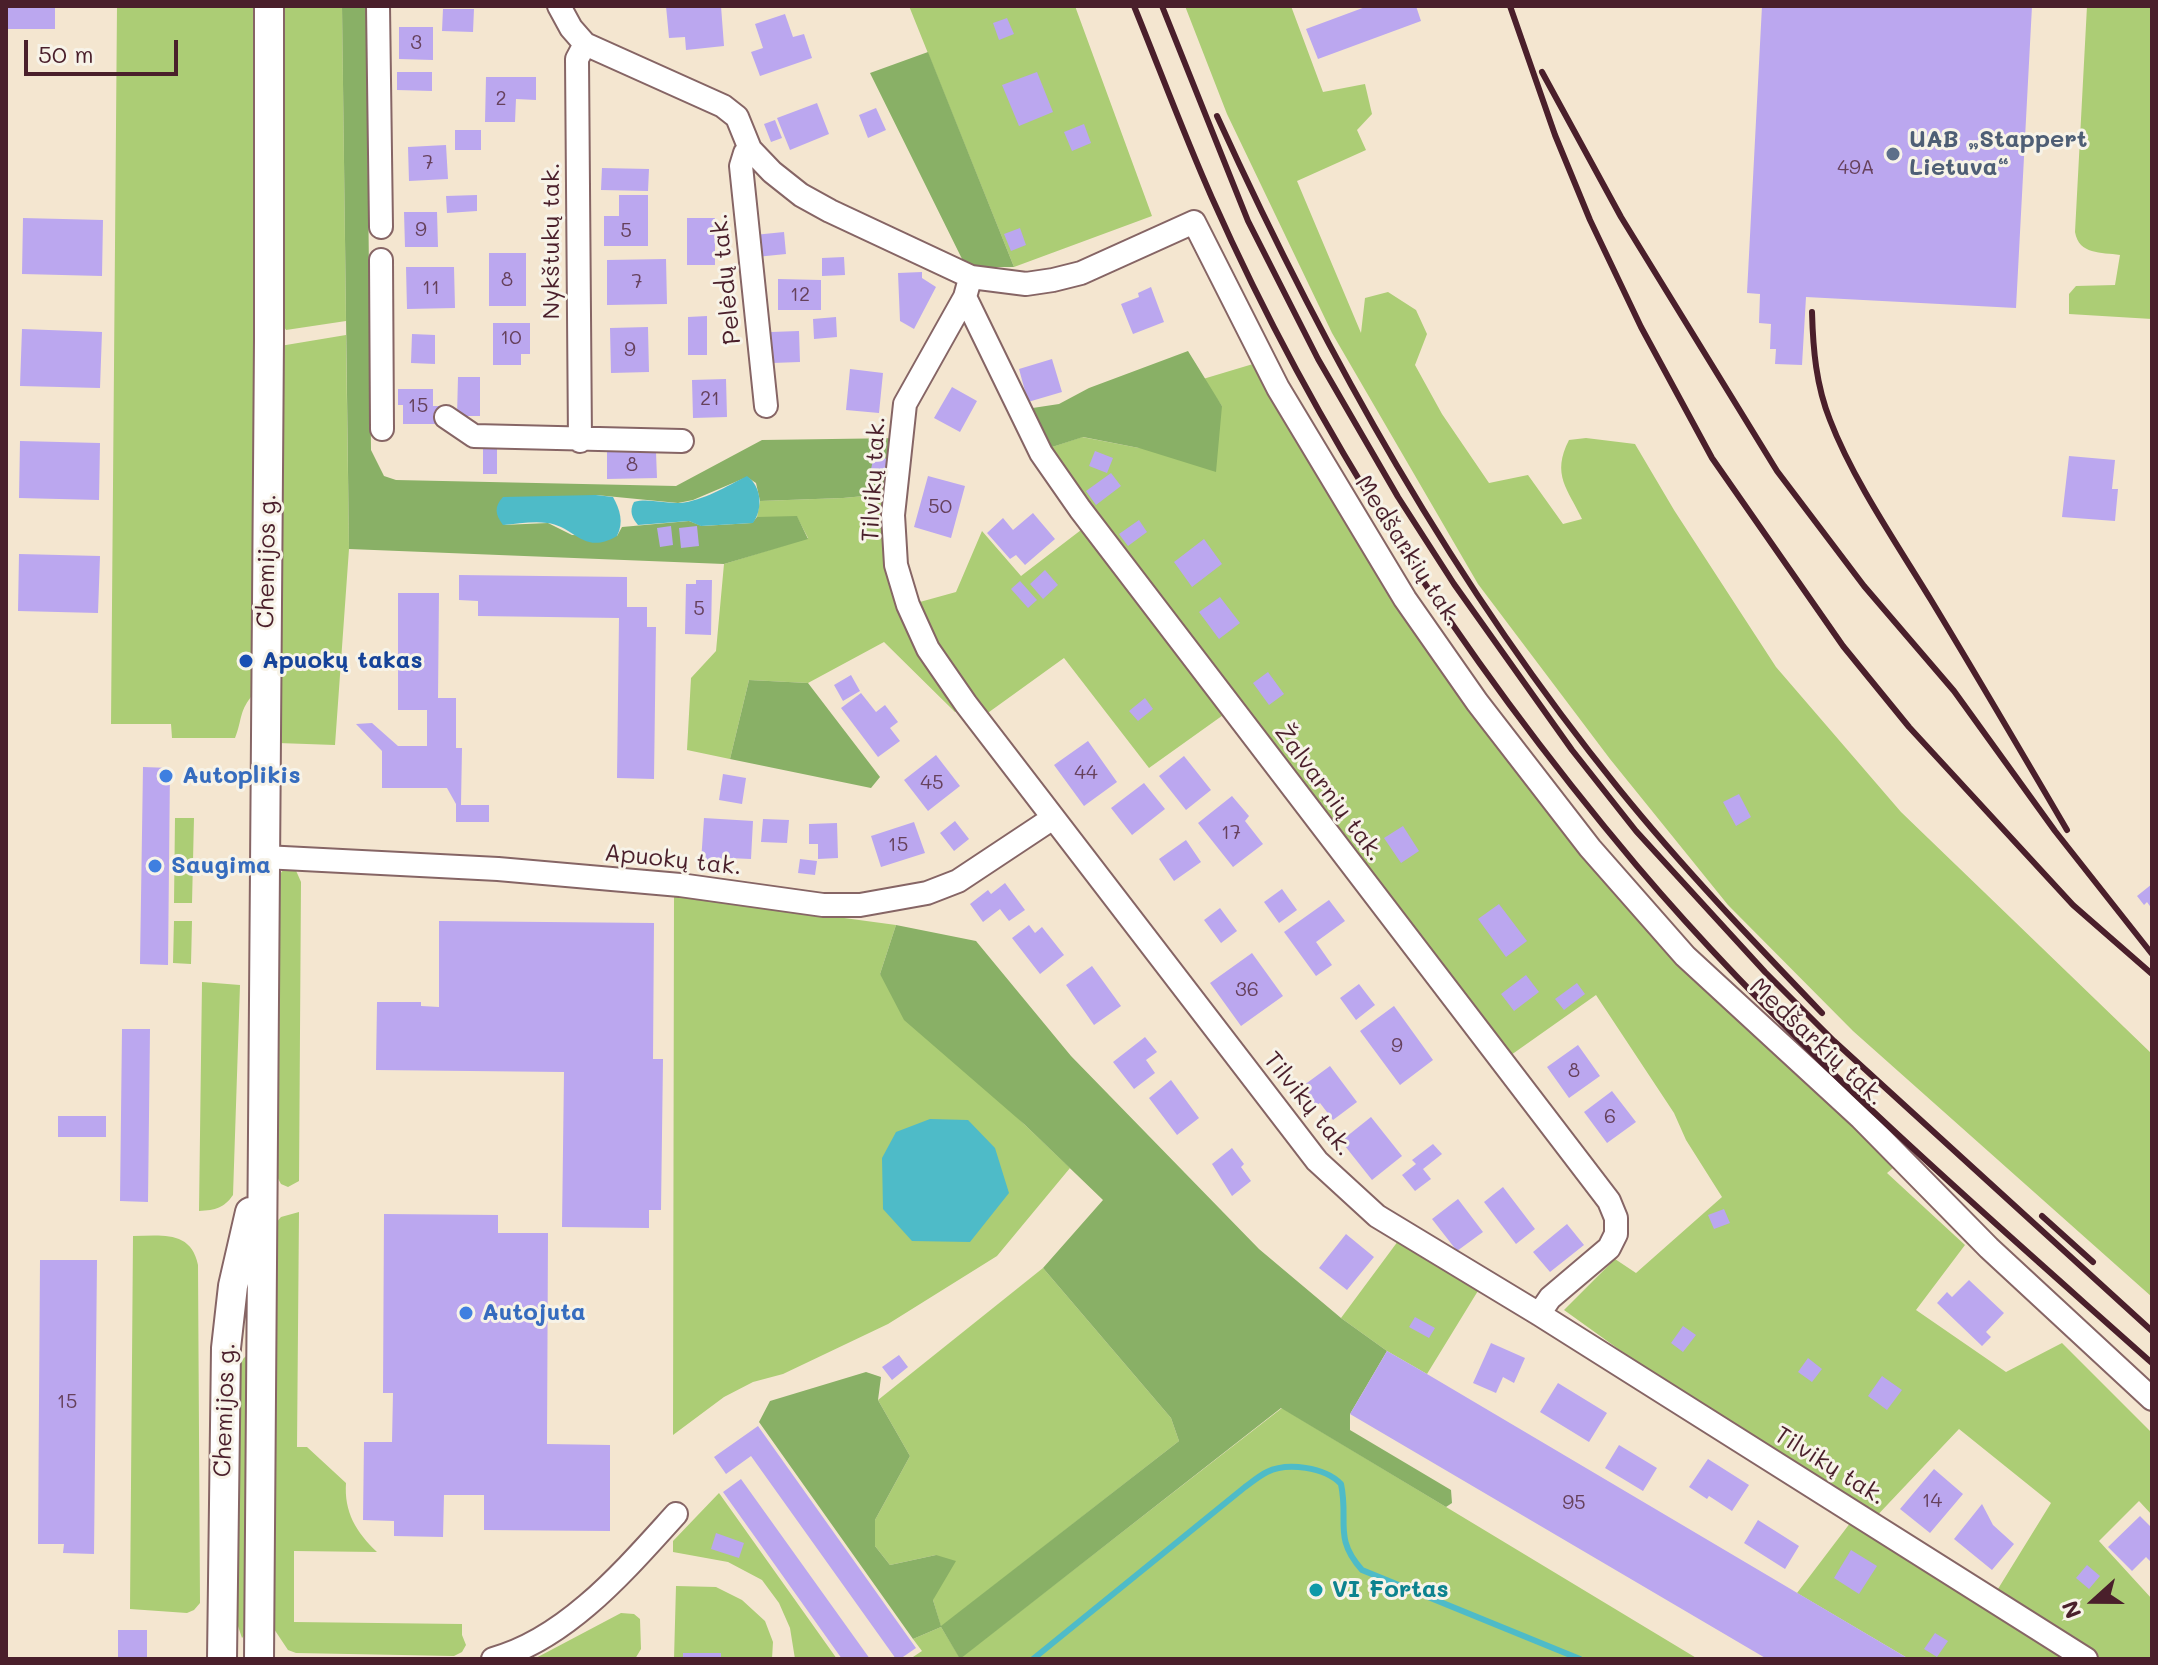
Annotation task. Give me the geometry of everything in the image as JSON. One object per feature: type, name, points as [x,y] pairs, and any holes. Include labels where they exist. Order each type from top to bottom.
[{"type":"main road","name":"Chemijos g.","points":[[259,1659],[269,6]]},
{"type":"main road","name":"Chemijos g.","points":[[222,1659],[226,1348],[233,1286],[261,1165]]},
{"type":"street","points":[[378,6],[381,227]]},
{"type":"street","points":[[559,6],[571,28],[585,44]]},
{"type":"street","name":"Medšarkių tak.","points":[[585,44],[723,106],[737,117],[750,149],[772,172],[810,200],[968,287],[1026,284],[1081,273],[1194,222],[1278,388],[1405,599],[1477,702],[1590,848],[1685,956],[1861,1118],[1989,1248],[2152,1399]]},
{"type":"street","name":"Nykštukų tak.","points":[[580,441],[577,59],[585,44]]},
{"type":"street","name":"Pelėdų tak.","points":[[750,149],[745,153],[741,166],[766,406]]},
{"type":"street","points":[[381,260],[382,429]]},
{"type":"street","name":"Tilvikų tak.","points":[[968,287],[905,404],[893,515],[896,565],[908,605],[928,649],[966,704],[1317,1161],[1377,1216],[1539,1314],[2086,1659]]},
{"type":"street","name":"Žalvarnių tak.","points":[[968,287],[1041,453],[1080,509],[1609,1201],[1616,1218],[1616,1234],[1609,1248],[1550,1298],[1539,1314]]},
{"type":"street","points":[[446,417],[474,436],[580,441],[682,441]]},
{"type":"street","name":"Apuokų tak.","points":[[264,857],[498,869],[680,885],[823,905],[860,905],[927,893],[958,881],[1053,818]]},
{"type":"street","points":[[493,1659],[513,1653],[588,1604],[620,1575],[676,1514]]},
{"type":"green space","points":[[117,6],[257,6],[251,697],[235,738],[172,738],[171,724],[111,724]]},
{"type":"green space","points":[[284,6],[342,6],[346,321],[286,330],[281,322]]},
{"type":"green space","points":[[342,6],[366,6],[371,450],[384,476],[396,480],[676,486],[762,440],[902,438],[897,493],[760,501],[756,483],[747,477],[693,500],[678,503],[596,495],[503,525],[548,523],[572,535],[617,536],[622,527],[689,521],[702,526],[752,523],[757,517],[797,516],[808,539],[724,564],[349,549]]},
{"type":"green space","points":[[909,6],[1075,6],[1152,216],[1014,267]]},
{"type":"green space","points":[[1185,6],[1291,6],[1323,92],[1365,84],[1372,114],[1357,130],[1366,150],[1297,181],[1361,333],[1365,298],[1388,292],[1416,310],[1427,334],[1415,365],[1442,414],[1489,483],[1528,475],[1563,524],[1582,519],[1567,490],[1562,472],[1561,463],[1569,440],[1586,438],[1635,444],[1776,667],[1901,812],[2152,1054],[2152,1297],[1853,1031],[1728,905],[1610,759],[1478,584],[1332,333],[1227,114]]},
{"type":"green space","points":[[2087,6],[2152,6],[2152,319],[2069,314],[2069,294],[2076,286],[2115,285],[2120,255],[2086,249],[2075,232]]},
{"type":"green space","points":[[928,52],[1014,267],[966,267],[870,73]]},
{"type":"green space","points":[[346,335],[349,549],[335,745],[278,743],[280,346]]},
{"type":"green space","points":[[1188,351],[1222,406],[1216,472],[1139,448],[1083,437],[1046,449],[1026,409],[1059,404],[1089,388]]},
{"type":"green space","points":[[1253,364],[1343,519],[1458,693],[1693,977],[1899,1163],[1887,1173],[1965,1245],[1916,1310],[2006,1372],[2062,1343],[2152,1433],[2152,1515],[2139,1501],[2099,1541],[2152,1599],[2152,1659],[1909,1659],[1797,1593],[1857,1514],[1787,1470],[1564,1310],[1615,1259],[1636,1273],[1722,1197],[1686,1140],[1674,1113],[1596,995],[1511,1055],[1046,449],[1082,437],[1139,448],[1222,406],[1203,379]],"holes":[[[1959,1429],[2051,1503],[1993,1597],[1871,1522]]]},
{"type":"green space","points":[[897,493],[909,605],[956,592],[982,531],[1021,576],[1081,530],[1226,713],[1149,768],[1064,658],[978,720],[966,704],[955,712],[884,642],[808,683],[749,680],[730,759],[687,750],[691,678],[716,651],[724,564],[808,538],[797,517],[757,517],[760,501]]},
{"type":"green space","points":[[749,680],[808,683],[880,777],[871,788],[730,759]]},
{"type":"green space","points":[[175,818],[194,818],[192,903],[174,903]]},
{"type":"green space","points":[[287,865],[294,866],[301,882],[299,1181],[288,1187],[281,1184],[275,1173],[277,878]]},
{"type":"green space","points":[[674,895],[896,925],[880,974],[1070,1168],[997,1256],[888,1324],[783,1374],[753,1382],[724,1397],[673,1435]]},
{"type":"green space","points":[[174,921],[192,921],[191,964],[173,963]]},
{"type":"green space","points":[[896,925],[976,941],[1071,1056],[1259,1249],[1341,1318],[1387,1351],[1350,1414],[1350,1430],[1451,1490],[1452,1503],[1446,1507],[1281,1408],[960,1659],[941,1627],[913,1639],[759,1422],[770,1401],[866,1372],[881,1377],[878,1400],[910,1456],[875,1520],[875,1546],[890,1565],[936,1555],[956,1561],[933,1600],[941,1626],[1179,1441],[1171,1418],[1043,1268],[1103,1200],[1024,1124],[904,1020],[880,974]]},
{"type":"green space","points":[[202,982],[240,985],[233,1195],[219,1208],[199,1211]]},
{"type":"green space","points":[[299,1212],[297,1447],[307,1447],[346,1483],[347,1503],[353,1521],[377,1552],[294,1551],[294,1622],[462,1624],[466,1645],[462,1652],[454,1656],[296,1653],[288,1650],[270,1623],[274,1225],[281,1217]]},
{"type":"green space","points":[[1404,1233],[1484,1281],[1427,1374],[1387,1351],[1341,1318]]},
{"type":"green space","points":[[133,1236],[164,1236],[182,1240],[189,1246],[198,1265],[200,1603],[187,1613],[130,1609]]},
{"type":"green space","points":[[1043,1268],[1171,1418],[1179,1441],[941,1627],[933,1600],[936,1555],[890,1565],[875,1546],[875,1520],[910,1456],[878,1400]]},
{"type":"green space","points":[[246,1356],[249,1360],[248,1631],[242,1638],[237,1623],[238,1364]]},
{"type":"green space","name":"VI Fortas","points":[[1282,1408],[1698,1659],[910,1659],[922,1651],[913,1639],[941,1627],[960,1658]]},
{"type":"green space","points":[[719,1493],[837,1659],[795,1659],[790,1628],[779,1603],[762,1580],[728,1562],[673,1552],[673,1541]]},
{"type":"green space","points":[[676,1586],[716,1587],[742,1600],[765,1621],[773,1642],[772,1659],[674,1659]]},
{"type":"green space","points":[[621,1613],[634,1614],[640,1619],[641,1649],[635,1659],[534,1659]]},
{"type":"water","points":[[747,476],[756,486],[759,498],[753,523],[701,526],[689,521],[638,525],[633,517],[634,502],[689,502]]},
{"type":"water","points":[[503,497],[613,497],[618,507],[620,526],[617,536],[596,543],[547,523],[503,525],[497,514]]},
{"type":"water","points":[[930,1119],[968,1120],[995,1148],[1009,1193],[970,1242],[912,1241],[883,1209],[882,1158],[896,1132]]},
{"type":"building","points":[[6,6],[55,6],[55,29],[6,29]]},
{"type":"building","points":[[666,6],[721,6],[724,46],[686,50],[685,37],[669,38]]},
{"type":"building","points":[[1368,6],[1416,6],[1421,21],[1318,59],[1306,29]]},
{"type":"building","points":[[1762,6],[2032,6],[2016,308],[1806,297],[1802,365],[1775,364],[1776,349],[1770,349],[1771,324],[1759,323],[1760,294],[1747,293]]},
{"type":"building","points":[[443,9],[474,9],[473,32],[442,31]]},
{"type":"building","points":[[785,14],[793,37],[804,34],[812,58],[760,76],[751,52],[763,48],[755,24]]},
{"type":"building","points":[[1007,18],[1014,34],[999,40],[993,23]]},
{"type":"building","points":[[399,27],[433,27],[433,60],[399,59]]},
{"type":"building","points":[[397,72],[432,72],[432,91],[397,90]]},
{"type":"building","points":[[1037,72],[1053,112],[1019,126],[1002,85]]},
{"type":"building","points":[[486,77],[536,77],[536,100],[516,99],[515,122],[485,122]]},
{"type":"building","points":[[817,103],[829,134],[790,150],[777,118]]},
{"type":"building","points":[[876,108],[886,130],[868,138],[859,115]]},
{"type":"building","points":[[775,120],[782,138],[771,142],[764,124]]},
{"type":"building","points":[[1084,124],[1091,143],[1072,151],[1064,132]]},
{"type":"building","points":[[455,130],[481,130],[481,150],[455,150]]},
{"type":"building","points":[[446,145],[448,179],[409,181],[408,147]]},
{"type":"building","points":[[602,168],[649,169],[648,191],[601,190]]},
{"type":"building","points":[[477,195],[477,211],[447,213],[446,196]]},
{"type":"building","points":[[619,195],[648,195],[648,246],[604,246],[604,216],[619,216]]},
{"type":"building","points":[[404,212],[437,212],[438,247],[405,247]]},
{"type":"building","points":[[23,218],[103,220],[102,276],[22,274]]},
{"type":"building","points":[[687,218],[715,218],[715,265],[687,265]]},
{"type":"building","points":[[1020,228],[1026,245],[1011,251],[1004,234]]},
{"type":"building","points":[[784,232],[786,254],[756,257],[754,235]]},
{"type":"building","points":[[489,253],[526,253],[526,306],[489,306]]},
{"type":"building","points":[[844,257],[845,275],[822,276],[822,258]]},
{"type":"building","points":[[666,259],[667,304],[607,305],[607,260]]},
{"type":"building","points":[[406,267],[454,267],[455,308],[407,309]]},
{"type":"building","points":[[922,272],[922,278],[936,287],[914,329],[900,321],[898,273]]},
{"type":"building","points":[[778,279],[821,280],[821,310],[778,310]]},
{"type":"building","points":[[1151,287],[1164,322],[1133,334],[1121,304],[1139,297],[1138,293]]},
{"type":"building","points":[[707,316],[707,355],[688,355],[688,317]]},
{"type":"building","points":[[836,317],[837,337],[814,339],[813,319]]},
{"type":"building","points":[[493,323],[530,323],[530,354],[521,354],[521,365],[493,365]]},
{"type":"building","points":[[648,327],[649,372],[611,373],[610,328]]},
{"type":"building","points":[[22,329],[102,332],[100,388],[20,386]]},
{"type":"building","points":[[799,331],[800,362],[772,363],[771,332]]},
{"type":"building","points":[[412,334],[435,335],[435,364],[411,363]]},
{"type":"building","points":[[1052,359],[1062,392],[1028,402],[1019,369]]},
{"type":"building","points":[[850,369],[883,373],[879,413],[846,410]]},
{"type":"building","points":[[458,377],[480,377],[480,416],[457,416]]},
{"type":"building","points":[[726,379],[727,417],[693,418],[692,380]]},
{"type":"building","points":[[952,387],[977,401],[960,432],[934,418]]},
{"type":"building","points":[[398,389],[433,389],[433,406],[439,406],[439,424],[403,424],[403,405],[398,405]]},
{"type":"building","points":[[483,439],[497,439],[497,474],[483,474]]},
{"type":"building","points":[[20,441],[100,443],[99,500],[19,498]]},
{"type":"building","points":[[1095,451],[1113,458],[1107,473],[1089,466]]},
{"type":"building","points":[[607,452],[656,452],[657,478],[607,479]]},
{"type":"building","points":[[874,456],[888,459],[886,472],[871,469]]},
{"type":"building","points":[[2069,456],[2115,460],[2112,489],[2118,489],[2115,521],[2062,517]]},
{"type":"building","points":[[1111,473],[1121,486],[1096,505],[1086,491]]},
{"type":"building","points":[[928,476],[965,486],[951,538],[914,527]]},
{"type":"building","points":[[1033,513],[1055,539],[1025,565],[1016,555],[1010,559],[987,533],[1003,518],[1013,530]]},
{"type":"building","points":[[1139,520],[1147,532],[1128,546],[1119,534]]},
{"type":"building","points":[[671,526],[673,545],[660,547],[657,528]]},
{"type":"building","points":[[697,526],[699,546],[681,548],[679,528]]},
{"type":"building","points":[[1204,539],[1222,564],[1192,587],[1174,562]]},
{"type":"building","points":[[19,554],[100,556],[98,613],[18,611]]},
{"type":"building","points":[[1045,570],[1058,585],[1043,599],[1030,584]]},
{"type":"building","points":[[459,575],[627,577],[627,607],[647,607],[647,627],[656,627],[654,779],[617,778],[619,618],[478,616],[478,601],[459,600]]},
{"type":"building","points":[[696,580],[712,580],[711,635],[685,634],[686,584],[696,584]]},
{"type":"building","points":[[1020,581],[1037,600],[1028,608],[1011,589]]},
{"type":"building","points":[[398,593],[439,593],[438,698],[456,698],[456,748],[462,748],[461,805],[489,805],[489,822],[456,822],[456,804],[447,788],[382,788],[382,751],[356,724],[372,723],[398,746],[427,746],[427,710],[398,710]]},
{"type":"building","points":[[1220,597],[1240,623],[1219,639],[1199,612]]},
{"type":"building","points":[[1268,672],[1284,694],[1269,705],[1253,683]]},
{"type":"building","points":[[851,675],[860,691],[843,701],[834,685]]},
{"type":"building","points":[[861,693],[876,712],[885,705],[898,722],[890,728],[900,741],[878,757],[841,708]]},
{"type":"building","points":[[1145,698],[1153,709],[1138,721],[1129,711]]},
{"type":"building","points":[[1088,741],[1117,782],[1084,806],[1054,765]]},
{"type":"building","points":[[936,755],[960,786],[928,811],[904,780]]},
{"type":"building","points":[[1184,756],[1211,790],[1186,810],[1159,776]]},
{"type":"building","name":"Saugima","points":[[143,767],[170,768],[168,965],[140,964]]},
{"type":"building","points":[[723,774],[746,778],[742,804],[719,800]]},
{"type":"building","points":[[1144,783],[1165,809],[1132,835],[1111,808]]},
{"type":"building","points":[[1739,794],[1751,817],[1736,826],[1723,802]]},
{"type":"building","points":[[1232,796],[1249,816],[1245,821],[1263,844],[1233,867],[1198,823]]},
{"type":"building","points":[[704,818],[753,821],[751,859],[729,858],[728,864],[701,862]]},
{"type":"building","points":[[763,819],[789,820],[787,843],[761,842]]},
{"type":"building","points":[[955,821],[969,839],[954,851],[940,833]]},
{"type":"building","points":[[914,822],[925,853],[881,867],[871,836]]},
{"type":"building","points":[[837,823],[838,858],[818,859],[818,844],[809,844],[809,824]]},
{"type":"building","points":[[1403,826],[1419,851],[1401,863],[1384,838]]},
{"type":"building","points":[[1186,840],[1201,862],[1174,881],[1159,859]]},
{"type":"building","points":[[800,859],[817,861],[815,875],[798,873]]},
{"type":"building","points":[[1005,883],[1025,910],[1009,921],[1000,909],[983,922],[970,904],[988,890],[991,894]]},
{"type":"building","points":[[2152,884],[2152,909],[2137,896]]},
{"type":"building","points":[[1282,889],[1297,910],[1279,923],[1264,902]]},
{"type":"building","points":[[1329,900],[1345,921],[1316,942],[1332,965],[1316,976],[1284,932]]},
{"type":"building","points":[[1499,904],[1527,941],[1506,957],[1478,919]]},
{"type":"building","points":[[1220,908],[1237,931],[1221,943],[1204,920]]},
{"type":"building","points":[[439,921],[654,923],[653,1059],[663,1059],[661,1210],[649,1210],[649,1228],[562,1227],[564,1072],[376,1070],[377,1002],[421,1002],[421,1006],[439,1007]]},
{"type":"building","points":[[1029,925],[1035,933],[1042,927],[1064,955],[1040,974],[1012,938]]},
{"type":"building","points":[[1252,953],[1283,996],[1241,1026],[1210,983]]},
{"type":"building","points":[[1092,966],[1121,1006],[1094,1025],[1066,985]]},
{"type":"building","points":[[1526,975],[1539,992],[1514,1011],[1501,994]]},
{"type":"building","points":[[1577,983],[1585,994],[1564,1010],[1555,999]]},
{"type":"building","points":[[1359,984],[1375,1005],[1356,1020],[1340,998]]},
{"type":"building","points":[[1394,1006],[1433,1060],[1400,1085],[1360,1031]]},
{"type":"building","points":[[122,1029],[150,1029],[148,1202],[120,1201]]},
{"type":"building","points":[[1145,1037],[1157,1052],[1146,1060],[1155,1073],[1134,1089],[1113,1062]]},
{"type":"building","points":[[1578,1045],[1600,1076],[1569,1098],[1547,1067]]},
{"type":"building","points":[[1330,1066],[1357,1102],[1333,1120],[1320,1103],[1314,1107],[1300,1088]]},
{"type":"building","points":[[1171,1080],[1199,1118],[1177,1135],[1149,1098]]},
{"type":"building","points":[[1612,1091],[1636,1122],[1607,1143],[1584,1112]]},
{"type":"building","points":[[58,1116],[106,1116],[106,1137],[58,1137]]},
{"type":"building","points":[[1371,1117],[1402,1156],[1372,1180],[1341,1141]]},
{"type":"building","points":[[1433,1144],[1442,1154],[1423,1169],[1431,1179],[1415,1191],[1402,1175],[1416,1164],[1412,1160]]},
{"type":"building","points":[[1232,1148],[1244,1164],[1241,1167],[1251,1181],[1232,1196],[1212,1164]]},
{"type":"building","points":[[1503,1187],[1535,1229],[1516,1244],[1484,1202]]},
{"type":"building","points":[[1458,1199],[1483,1232],[1457,1251],[1432,1219]]},
{"type":"building","points":[[1724,1209],[1730,1223],[1714,1229],[1708,1215]]},
{"type":"building","name":"Autojuta","points":[[384,1214],[498,1215],[498,1233],[548,1233],[547,1444],[610,1445],[610,1531],[484,1530],[484,1495],[444,1495],[443,1537],[394,1536],[394,1521],[363,1520],[364,1442],[392,1442],[393,1393],[383,1393]]},
{"type":"building","points":[[1567,1224],[1584,1245],[1550,1272],[1533,1252]]},
{"type":"building","points":[[1346,1234],[1374,1257],[1347,1290],[1319,1268]]},
{"type":"building","points":[[40,1260],[97,1260],[94,1554],[63,1553],[64,1544],[38,1544]]},
{"type":"building","points":[[1969,1280],[2004,1313],[1986,1332],[1991,1337],[1982,1346],[1937,1303],[1947,1292],[1952,1297]]},
{"type":"building","points":[[1415,1317],[1435,1328],[1429,1338],[1409,1327]]},
{"type":"building","points":[[1683,1326],[1696,1335],[1683,1352],[1671,1343]]},
{"type":"building","points":[[1491,1343],[1525,1358],[1514,1383],[1503,1377],[1496,1393],[1473,1383]]},
{"type":"building","points":[[1387,1351],[1909,1659],[1767,1659],[1350,1414]]},
{"type":"building","points":[[899,1355],[908,1367],[892,1380],[882,1367]]},
{"type":"building","points":[[1808,1358],[1822,1369],[1812,1382],[1798,1372]]},
{"type":"building","points":[[1882,1376],[1902,1390],[1887,1410],[1868,1396]]},
{"type":"building","points":[[1558,1383],[1607,1413],[1589,1442],[1540,1412]]},
{"type":"building","points":[[758,1426],[916,1648],[900,1659],[896,1659],[751,1456],[726,1474],[714,1457]]},
{"type":"building","points":[[1619,1445],[1657,1468],[1643,1491],[1605,1468]]},
{"type":"building","points":[[1708,1459],[1749,1485],[1732,1511],[1689,1487]]},
{"type":"building","points":[[1934,1469],[1963,1494],[1930,1533],[1900,1509]]},
{"type":"building","points":[[741,1479],[870,1659],[842,1659],[723,1492]]},
{"type":"building","points":[[1982,1504],[1993,1525],[2014,1544],[1992,1570],[1954,1539]]},
{"type":"building","points":[[2140,1516],[2152,1528],[2152,1563],[2146,1557],[2132,1571],[2108,1547]]},
{"type":"building","points":[[1758,1520],[1799,1546],[1785,1569],[1744,1543]]},
{"type":"building","points":[[716,1533],[744,1543],[739,1558],[711,1549]]},
{"type":"building","points":[[1851,1550],[1877,1566],[1859,1594],[1834,1578]]},
{"type":"building","points":[[2087,1565],[2100,1576],[2089,1589],[2076,1578]]},
{"type":"building","points":[[118,1630],[147,1630],[147,1659],[118,1659]]},
{"type":"building","points":[[1935,1633],[1948,1641],[1937,1657],[1924,1649]]},
{"type":"building","points":[[683,1653],[721,1653],[721,1659],[683,1659]]},
{"type":"waterway","points":[[1033,1659],[1256,1479],[1285,1467],[1316,1470],[1341,1484],[1345,1538],[1353,1559],[1362,1570],[1580,1659]]},
{"type":"railway","points":[[1134,6],[1212,198],[1300,376],[1401,547],[1514,710],[1637,866],[1758,998],[1886,1124],[2152,1363]]},
{"type":"railway","points":[[1162,6],[1248,221],[1318,359],[1398,497],[1454,584],[1572,750],[1636,831],[1765,972],[1834,1041],[2152,1331]]},
{"type":"railway","points":[[1510,6],[1555,135],[1590,220],[1641,327],[1712,458],[1843,646],[1909,727],[2073,905],[2152,974]]},
{"type":"railway","points":[[1542,72],[1621,217],[1777,471],[1864,586],[1954,691],[2055,831],[2152,954]]},
{"type":"railway","points":[[1217,116],[1302,293],[1348,380],[1448,549],[1501,631],[1643,818],[1822,1013]]},
{"type":"railway","points":[[1812,312],[1814,353],[1821,394],[1851,466],[2067,830]]},
{"type":"railway","points":[[2042,1216],[2093,1262]]},
{"type":"place","name":"UAB „Stappert Lietuva“","points":[[1893,154]]},
{"type":"place","name":"Apuokų takas","points":[[246,661]]},
{"type":"place","name":"Autoplikis","points":[[166,776]]},
{"type":"place","name":"Saugima","points":[[155,866]]},
{"type":"place","name":"Autojuta","points":[[466,1313]]},
{"type":"place","name":"VI Fortas","points":[[1316,1590]]}]
